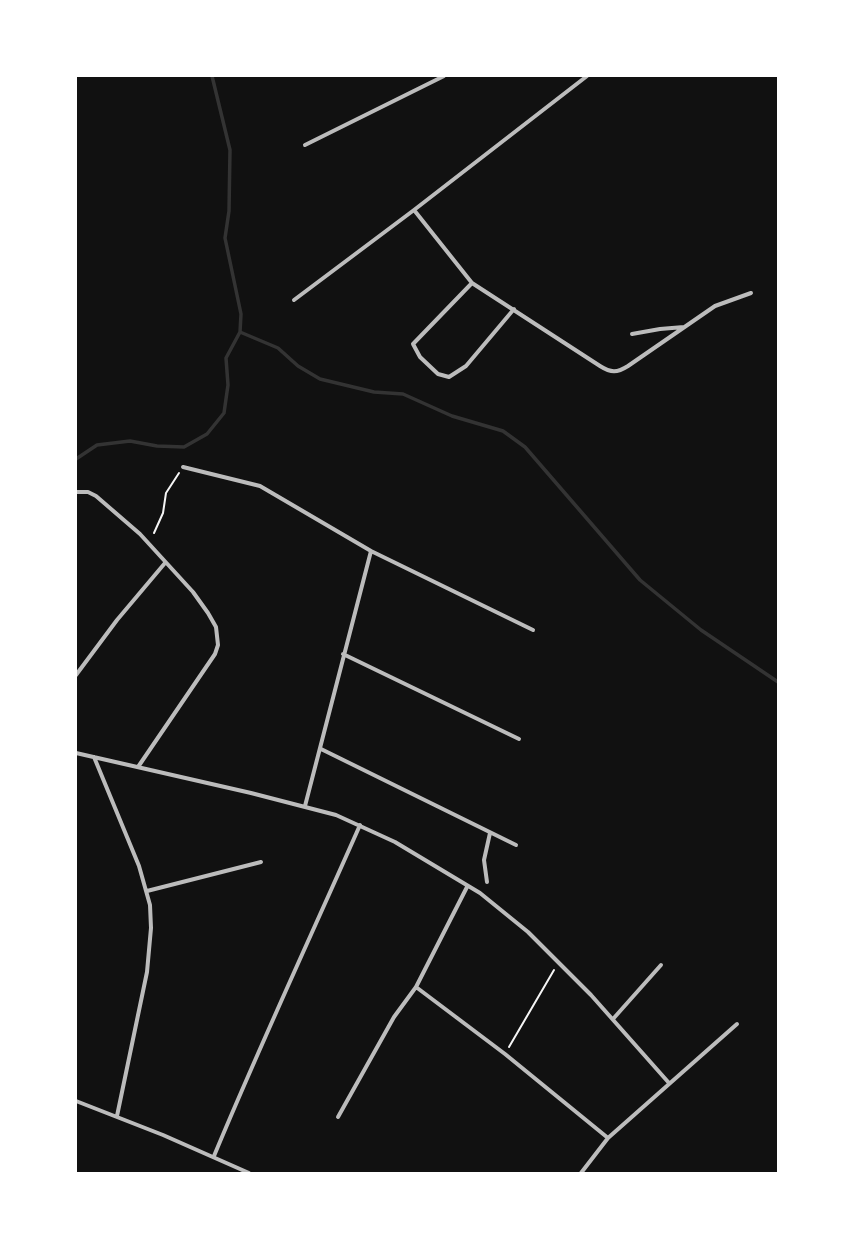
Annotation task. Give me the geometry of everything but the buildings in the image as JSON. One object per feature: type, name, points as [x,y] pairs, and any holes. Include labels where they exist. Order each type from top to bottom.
[{"type":"street","points":[[305,145],[444,76]]},
{"type":"street","points":[[294,300],[414,210],[587,76]]},
{"type":"street","points":[[414,210],[472,283],[600,366],[614,372],[618,372],[628,366],[715,306],[751,293]]},
{"type":"street","points":[[472,283],[413,344],[420,357],[438,374],[449,377],[466,366],[514,309]]},
{"type":"street","points":[[632,334],[660,329],[684,327]]},
{"type":"street","points":[[183,468],[260,486],[371,551],[533,630]]},
{"type":"street","points":[[76,492],[88,492],[96,496],[140,534],[193,592],[216,627],[218,645],[215,654],[138,767]]},
{"type":"street","points":[[305,806],[321,749],[343,654],[371,551]]},
{"type":"street","points":[[76,675],[117,620],[165,563]]},
{"type":"street","points":[[343,654],[519,739]]},
{"type":"street","points":[[321,749],[516,845]]},
{"type":"street","points":[[76,753],[305,806],[336,815],[395,842],[503,910],[559,962],[613,1019],[670,1083]]},
{"type":"street","points":[[94,757],[139,866],[147,891],[151,928],[147,972],[117,1116]]},
{"type":"street","points":[[214,1156],[264,1038],[360,825]]},
{"type":"street","points":[[487,882],[484,860],[490,833]]},
{"type":"street","points":[[147,891],[261,862]]},
{"type":"street","points":[[338,1117],[394,1017],[416,986],[467,887]]},
{"type":"street","points":[[613,1019],[662,964]]},
{"type":"street","points":[[416,986],[505,1054],[608,1138]]},
{"type":"street","points":[[581,1173],[608,1138],[737,1024]]},
{"type":"street","points":[[76,1101],[117,1116],[214,1156],[249,1173]]},
{"type":"path","points":[[154,533],[163,513],[166,493],[183,468]]},
{"type":"path","points":[[505,1054],[559,962]]},
{"type":"waterway","points":[[76,459],[97,445],[130,441],[157,446],[184,447],[207,434],[224,413],[228,385],[226,358],[240,332],[241,314],[225,238],[229,211],[230,150],[212,76]]},
{"type":"waterway","points":[[240,332],[278,348],[298,366],[320,379],[374,392],[403,394],[452,416],[503,431],[525,447],[640,580],[701,630],[778,682]]}]
